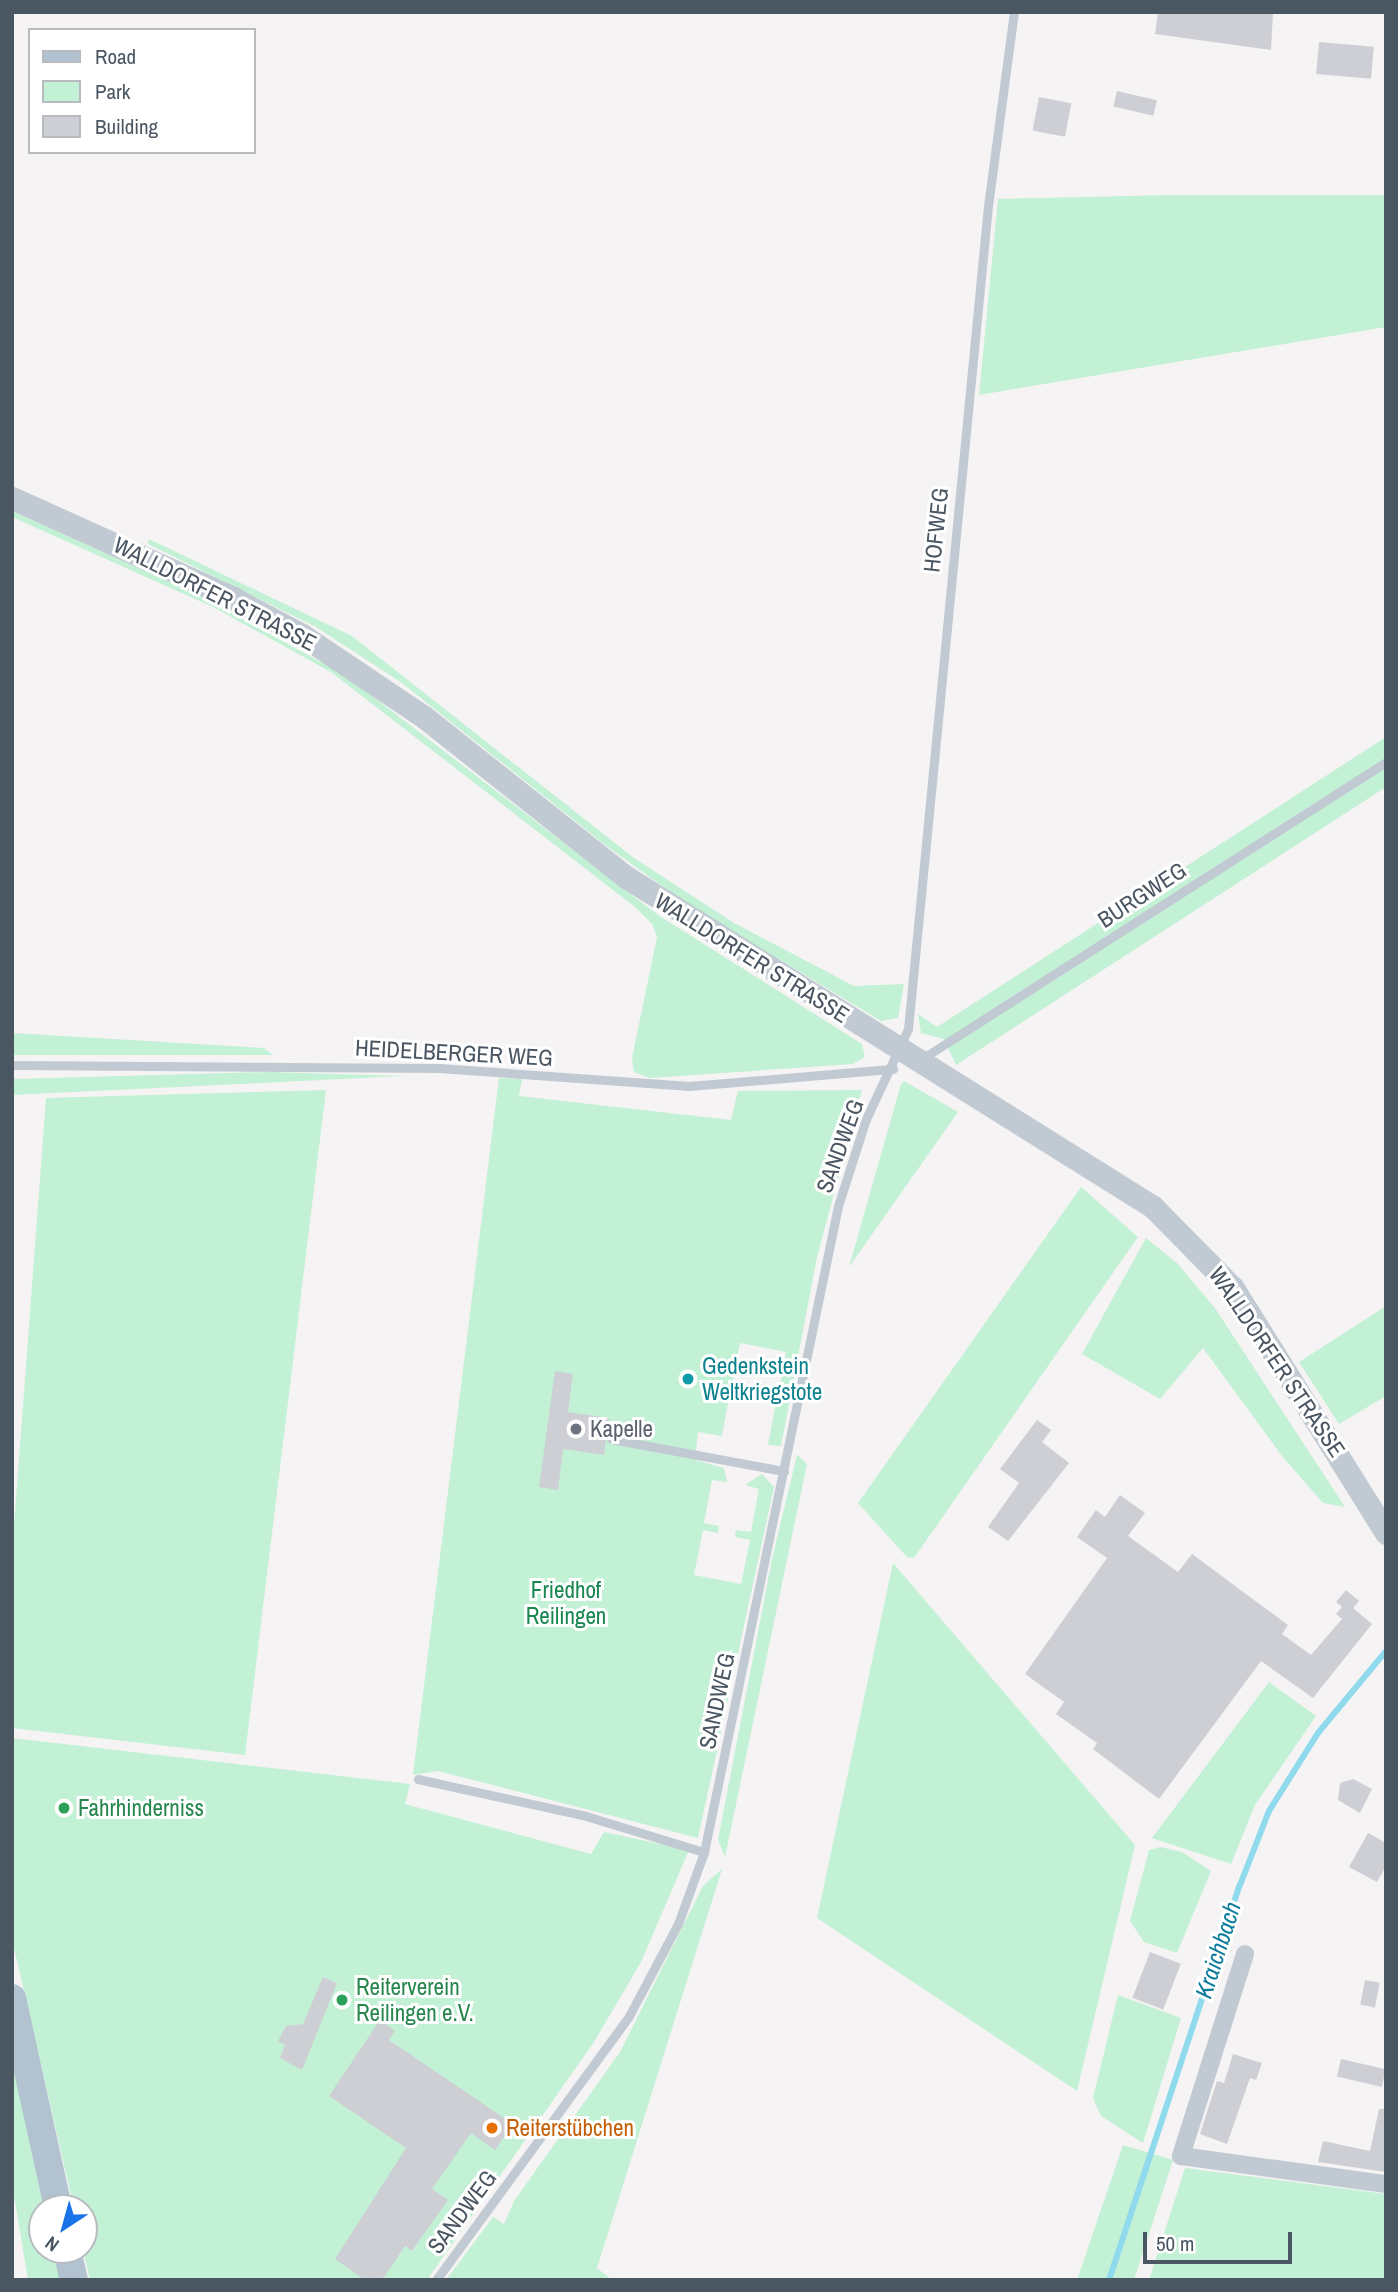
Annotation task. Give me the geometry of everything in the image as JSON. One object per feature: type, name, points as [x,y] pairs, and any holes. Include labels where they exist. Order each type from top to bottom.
[{"type":"main road","points":[[12,1998],[55,2194]]},
{"type":"street","name":"WALLDORFER STRASSE","points":[[12,498],[233,598],[302,635],[424,717],[626,877],[904,1060],[1108,1176],[1186,1236],[1233,1287],[1386,1533]]},
{"type":"street","points":[[1245,1954],[1181,2156],[1386,2184]]},
{"type":"lane","name":"HOFWEG","points":[[904,1060],[988,206],[1014,12]]},
{"type":"lane","name":"BURGWEG","points":[[904,1060],[1386,762]]},
{"type":"lane","name":"HEIDELBERGER WEG","points":[[12,1065],[439,1068],[689,1086],[904,1060]]},
{"type":"lane","name":"SANDWEG","points":[[436,2280],[629,2016],[678,1924],[704,1852],[838,1206],[866,1119],[904,1060]]},
{"type":"lane","points":[[611,1439],[784,1471]]},
{"type":"lane","points":[[418,1779],[586,1816],[704,1852]]},
{"type":"green space","points":[[1172,195],[1386,195],[1386,327],[979,395],[998,199]]},
{"type":"green space","points":[[12,511],[199,595],[346,676],[658,915],[862,1044],[865,1057],[853,1064],[680,1076],[649,1078],[634,1072],[632,1058],[657,937],[652,924],[635,907],[331,672],[213,607],[12,517]]},
{"type":"green space","points":[[149,539],[352,636],[634,858],[734,923],[854,986],[904,984],[898,1018],[881,1021],[684,902],[604,844],[402,683],[316,627],[148,544]]},
{"type":"green space","points":[[1386,737],[1386,787],[956,1065],[944,1039],[921,1033],[918,1014],[937,1027]]},
{"type":"green space","points":[[12,1033],[264,1048],[273,1055],[12,1055]]},
{"type":"green space","points":[[268,1072],[404,1076],[12,1095],[12,1079]]},
{"type":"green space","name":"Friedhof Reilingen","points":[[499,1078],[522,1079],[519,1096],[731,1120],[738,1091],[862,1090],[817,1257],[781,1446],[768,1445],[776,1402],[762,1399],[763,1390],[779,1392],[786,1352],[740,1343],[732,1383],[746,1386],[744,1395],[730,1393],[722,1436],[698,1432],[695,1460],[724,1468],[727,1482],[712,1480],[704,1523],[719,1526],[718,1533],[703,1530],[694,1575],[741,1584],[750,1540],[735,1537],[736,1530],[751,1532],[759,1489],[745,1485],[762,1474],[774,1487],[698,1838],[438,1771],[413,1775]]},
{"type":"green space","points":[[904,1081],[958,1112],[849,1267],[901,1084]]},
{"type":"green space","points":[[326,1090],[245,1755],[12,1728],[12,1553],[46,1098]]},
{"type":"green space","points":[[1081,1187],[1138,1237],[914,1558],[907,1557],[858,1503]]},
{"type":"green space","points":[[1146,1238],[1177,1263],[1215,1308],[1345,1507],[1323,1503],[1282,1456],[1203,1348],[1160,1399],[1082,1354]]},
{"type":"green space","points":[[1386,1306],[1386,1396],[1339,1424],[1299,1362]]},
{"type":"green space","points":[[797,1455],[807,1464],[725,1857],[718,1840],[772,1559]]},
{"type":"green space","points":[[893,1563],[1135,1845],[1077,2091],[817,1918]]},
{"type":"green space","points":[[1269,1682],[1316,1716],[1255,1805],[1231,1864],[1152,1838]]},
{"type":"green space","name":"Reiterverein Reilingen e.V.","points":[[12,1738],[410,1784],[405,1804],[591,1854],[604,1832],[689,1850],[641,1962],[594,2042],[427,2280],[90,2280],[86,2264],[98,2264],[98,2194],[71,2194],[12,1939]]},
{"type":"green space","points":[[1160,1847],[1182,1852],[1211,1871],[1177,1953],[1144,1942],[1130,1921],[1149,1850]]},
{"type":"green space","points":[[722,1869],[597,2268],[612,2280],[446,2280],[493,2217],[504,2224],[514,2201],[620,2052],[703,1886]]},
{"type":"green space","points":[[1118,1995],[1181,2018],[1143,2143],[1101,2116],[1093,2098]]},
{"type":"green space","points":[[12,2050],[45,2194],[28,2194],[28,2264],[60,2264],[64,2280],[28,2280],[12,2183]]},
{"type":"green space","points":[[1123,2145],[1173,2160],[1134,2280],[1077,2280]]},
{"type":"green space","points":[[1185,2168],[1386,2194],[1386,2280],[1149,2280]]},
{"type":"building","points":[[1158,12],[1273,12],[1271,50],[1155,34]]},
{"type":"building","points":[[1319,42],[1374,47],[1371,79],[1316,74]]},
{"type":"building","points":[[1117,91],[1157,100],[1153,116],[1113,107]]},
{"type":"building","points":[[1039,97],[1071,103],[1065,137],[1033,130]]},
{"type":"building","name":"Kapelle","points":[[555,1371],[573,1374],[568,1412],[609,1418],[604,1455],[563,1449],[558,1490],[539,1487]]},
{"type":"building","points":[[1037,1420],[1051,1430],[1042,1442],[1069,1463],[1008,1541],[988,1527],[1019,1483],[1000,1469]]},
{"type":"building","points":[[1120,1495],[1145,1513],[1128,1536],[1178,1572],[1192,1554],[1288,1625],[1282,1634],[1311,1655],[1342,1619],[1336,1614],[1342,1607],[1336,1602],[1346,1590],[1359,1601],[1353,1608],[1372,1624],[1313,1698],[1261,1661],[1159,1799],[1093,1749],[1097,1743],[1056,1714],[1064,1702],[1025,1674],[1107,1558],[1077,1537],[1096,1510],[1105,1517]]},
{"type":"building","points":[[1353,1779],[1372,1789],[1360,1813],[1338,1800],[1340,1783]]},
{"type":"building","points":[[1368,1833],[1386,1843],[1386,1866],[1377,1882],[1349,1867]]},
{"type":"building","points":[[1150,1952],[1181,1964],[1163,2010],[1132,1998]]},
{"type":"building","points":[[323,1977],[337,1983],[302,2070],[280,2058],[285,2045],[278,2041],[286,2026],[303,2024]]},
{"type":"building","points":[[1365,1980],[1380,1983],[1375,2007],[1360,2005]]},
{"type":"building","points":[[380,2020],[395,2031],[389,2040],[513,2124],[495,2150],[471,2133],[432,2189],[448,2200],[412,2251],[405,2246],[382,2280],[365,2280],[335,2259],[406,2148],[329,2096]]},
{"type":"building","points":[[1233,2054],[1262,2063],[1256,2080],[1250,2078],[1227,2144],[1200,2134],[1217,2081],[1224,2083]]},
{"type":"building","points":[[1341,2059],[1386,2069],[1382,2087],[1337,2077]]},
{"type":"building","points":[[1379,2109],[1386,2109],[1386,2172],[1318,2162],[1323,2141],[1370,2151]]},
{"type":"waterway","name":"Kraichbach","points":[[1109,2280],[1240,1885],[1269,1811],[1318,1733],[1386,1651]]},
{"type":"place","name":"Gedenkstein Weltkriegstote","points":[[688,1379]]},
{"type":"place","name":"Kapelle","points":[[576,1429]]},
{"type":"place","name":"Fahrhinderniss","points":[[64,1808]]},
{"type":"place","name":"Reiterverein Reilingen e.V.","points":[[342,2000]]},
{"type":"place","name":"Reiterstübchen","points":[[492,2128]]}]
